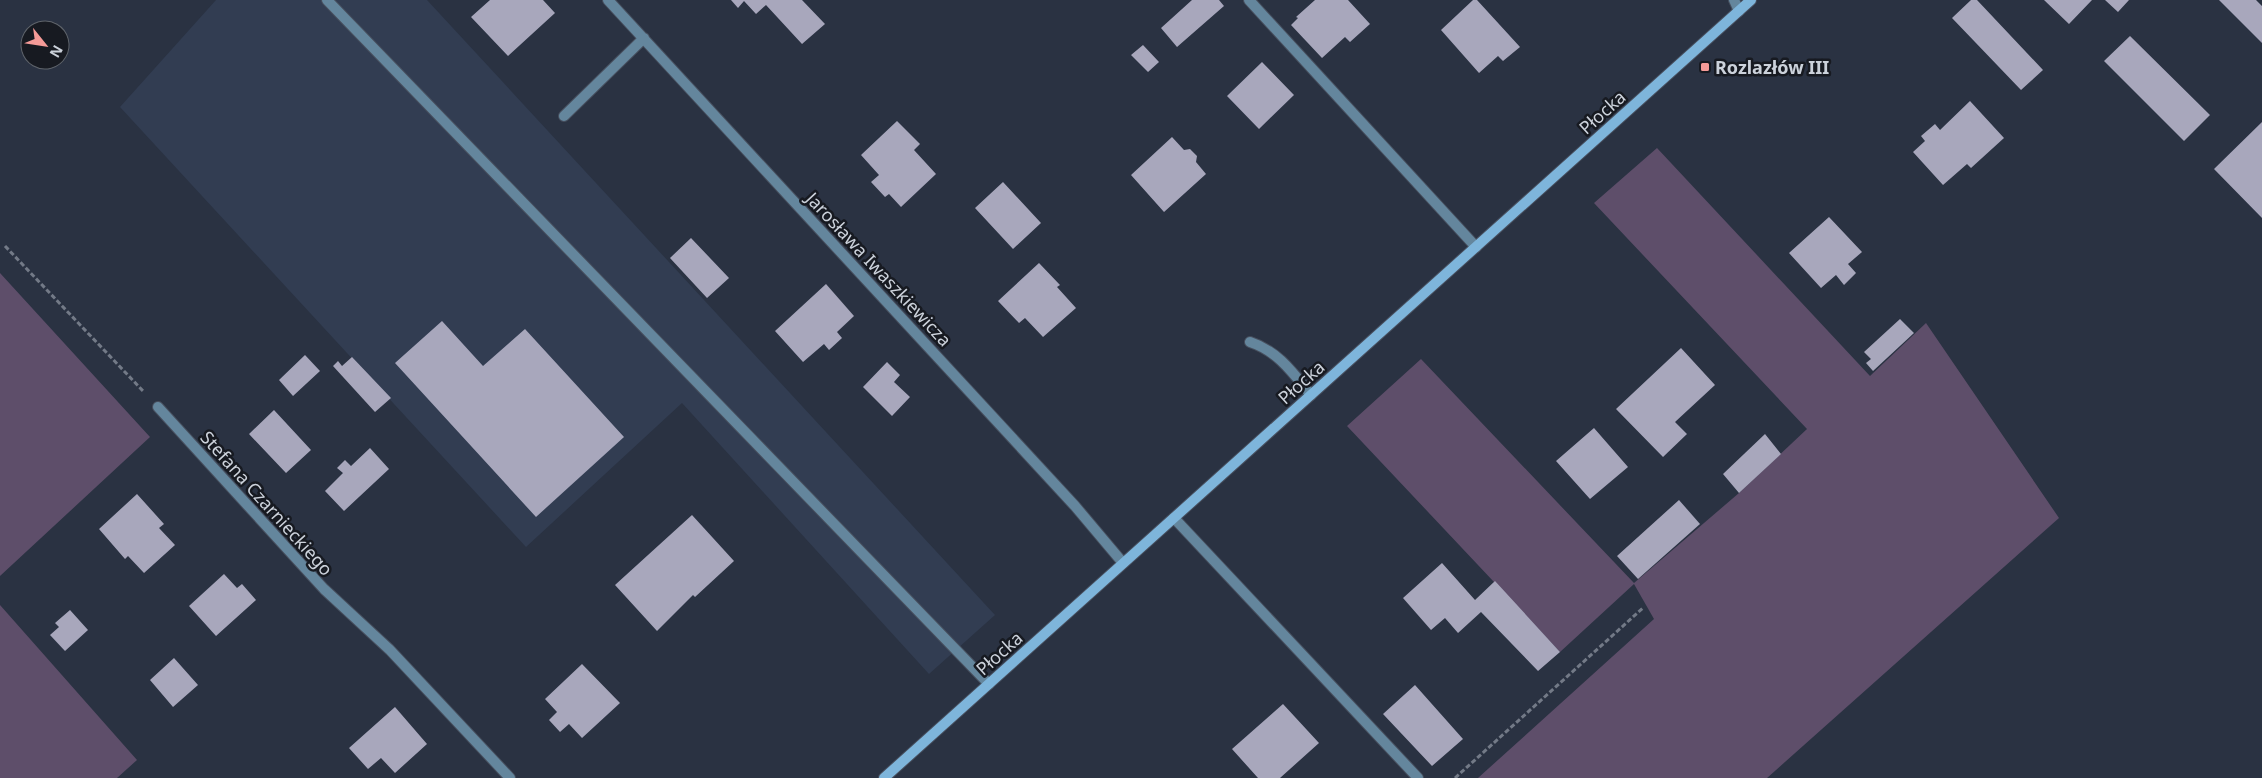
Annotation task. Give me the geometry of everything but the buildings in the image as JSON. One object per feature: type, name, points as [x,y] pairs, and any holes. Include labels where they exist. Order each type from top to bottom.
[{"type":"street","points":[[327,0],[989,684]]},
{"type":"street","name":"Jarosława Iwaszkiewicza","points":[[608,0],[1068,499],[1123,563]]},
{"type":"street","points":[[1249,0],[1476,247]]},
{"type":"street","points":[[1734,0],[1739,11]]},
{"type":"street","name":"Płocka","points":[[884,778],[1751,0]]},
{"type":"street","points":[[564,116],[644,38]]},
{"type":"street","points":[[1250,342],[1264,346],[1279,358],[1312,395]]},
{"type":"street","name":"Stefana Czarnieckiego","points":[[158,407],[324,589],[390,650],[510,778]]},
{"type":"street","points":[[1174,518],[1418,778]]},
{"type":"path","points":[[5,246],[158,407]]},
{"type":"path","points":[[1455,778],[1644,607]]},
{"type":"shaded area","points":[[216,0],[427,0],[995,615],[929,674],[682,403],[526,547],[120,107]]},
{"type":"shaded area","points":[[1657,148],[1870,376],[1926,323],[2059,518],[1767,778],[1478,778],[1654,619],[1634,584],[1560,652],[1347,426],[1421,359],[1634,583],[1739,493],[1807,429],[1594,203]]},
{"type":"shaded area","points":[[0,273],[150,437],[0,576]]},
{"type":"shaded area","points":[[0,605],[137,760],[117,778],[0,778]]},
{"type":"place","name":"Rozlazłów III","points":[[1705,67]]}]
